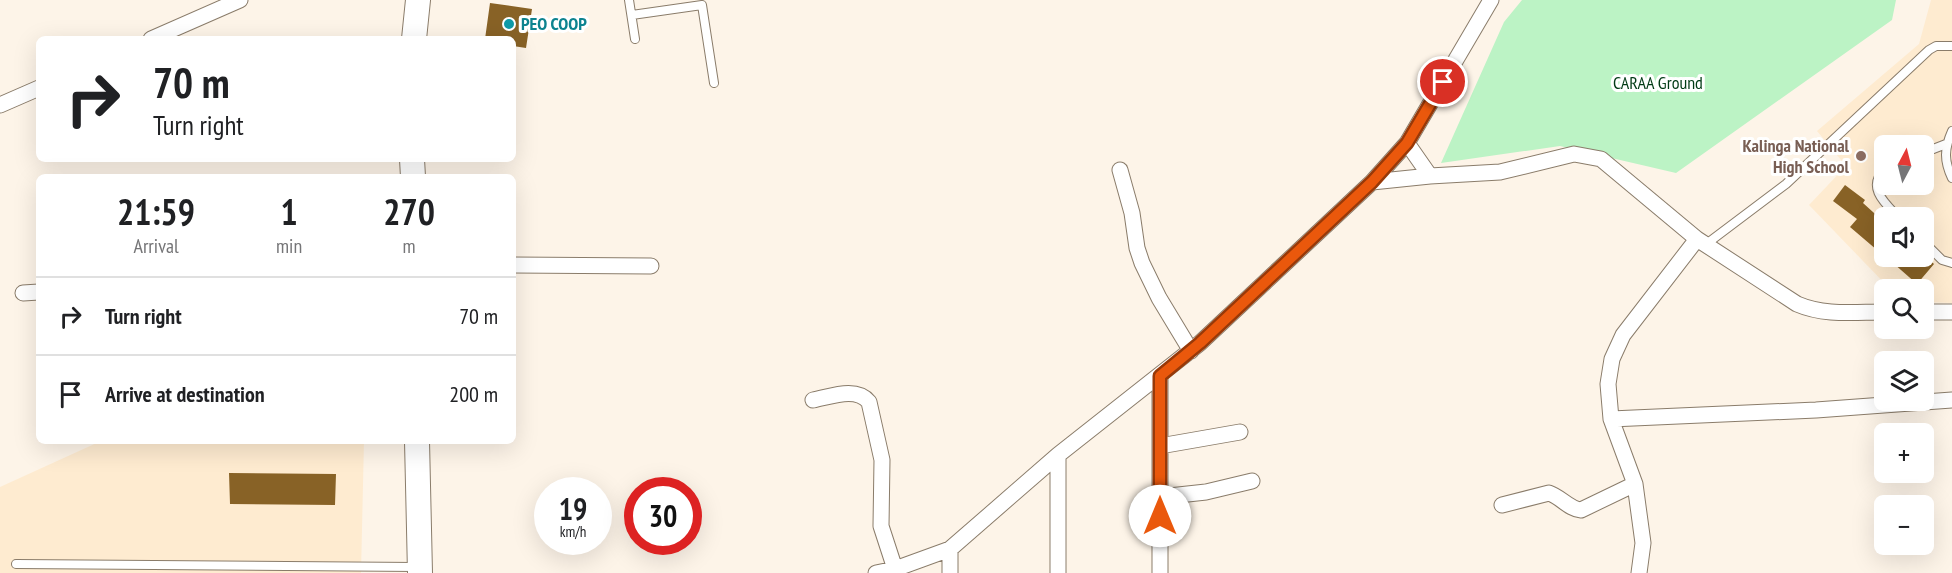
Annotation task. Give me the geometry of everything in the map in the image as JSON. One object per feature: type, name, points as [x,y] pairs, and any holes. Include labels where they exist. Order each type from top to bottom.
[{"type":"main road","points":[[414,36],[418,0]]},
{"type":"main road","points":[[417,444],[420,570]]},
{"type":"street","points":[[158,36],[240,0]]},
{"type":"street","points":[[876,573],[895,569],[950,549],[1058,455],[1191,351],[1372,182],[1407,143],[1491,0]]},
{"type":"street","points":[[0,105],[36,89]]},
{"type":"street","points":[[1407,143],[1430,176]]},
{"type":"street","points":[[1372,182],[1500,172],[1574,154],[1594,157],[1601,159],[1701,242],[1797,304],[1826,312],[1874,312]]},
{"type":"street","points":[[1120,170],[1129,199],[1137,248],[1149,281],[1191,351]]},
{"type":"street","points":[[1639,573],[1643,543],[1635,484],[1611,419],[1608,384],[1612,358],[1623,335],[1701,242]]},
{"type":"street","points":[[516,265],[651,266]]},
{"type":"street","points":[[23,293],[36,292]]},
{"type":"street","points":[[1934,312],[1952,312]]},
{"type":"street","points":[[1160,376],[1160,573]]},
{"type":"street","points":[[813,400],[852,393],[864,396],[868,402],[882,460],[881,526],[895,569]]},
{"type":"street","points":[[1611,419],[1816,410],[1952,400]]},
{"type":"street","points":[[1160,446],[1239,432]]},
{"type":"street","points":[[1058,455],[1058,573]]},
{"type":"street","points":[[1160,497],[1206,492],[1252,481]]},
{"type":"street","points":[[1502,505],[1549,493],[1556,495],[1573,508],[1581,510],[1635,484]]},
{"type":"street","points":[[950,549],[950,573]]},
{"type":"lane","points":[[629,0],[635,39]]},
{"type":"lane","points":[[632,15],[702,4],[714,83]]},
{"type":"lane","points":[[1701,242],[1786,184],[1929,50],[1936,46],[1952,46]]},
{"type":"lane","points":[[1952,131],[1946,144],[1945,157],[1952,178]]},
{"type":"lane","points":[[1934,149],[1946,144]]},
{"type":"lane","points":[[1879,195],[1889,207]]},
{"type":"lane","points":[[1934,253],[1941,260],[1952,263]]},
{"type":"lane","points":[[16,564],[420,570]]},
{"type":"shaded area","name":"Kalinga National High School","points":[[1931,0],[1952,0],[1952,303],[1934,302],[1934,279],[1880,279],[1809,205],[1846,166],[1817,131],[1919,44]]},
{"type":"shaded area","points":[[94,444],[364,444],[361,573],[0,573],[0,487]]},
{"type":"green space","name":"CARAA Ground","points":[[1522,0],[1896,0],[1892,20],[1676,173],[1560,146],[1441,163],[1504,22]]},
{"type":"building","name":"PEO COOP","points":[[490,3],[532,9],[526,48],[516,46],[516,36],[485,36]]},
{"type":"building","points":[[1845,185],[1865,200],[1863,203],[1874,213],[1874,247],[1850,227],[1857,219],[1833,201]]},
{"type":"building","points":[[1898,267],[1931,267],[1921,279],[1911,279]]},
{"type":"building","points":[[229,473],[336,474],[335,505],[230,504]]},
{"type":"place","name":"PEO COOP","points":[[509,24]]},
{"type":"place","name":"Kalinga National High School","points":[[1861,156]]},
{"type":"route","points":[[1160,516],[1160,376],[1200,343],[1372,182],[1407,143],[1443,82]]}]
